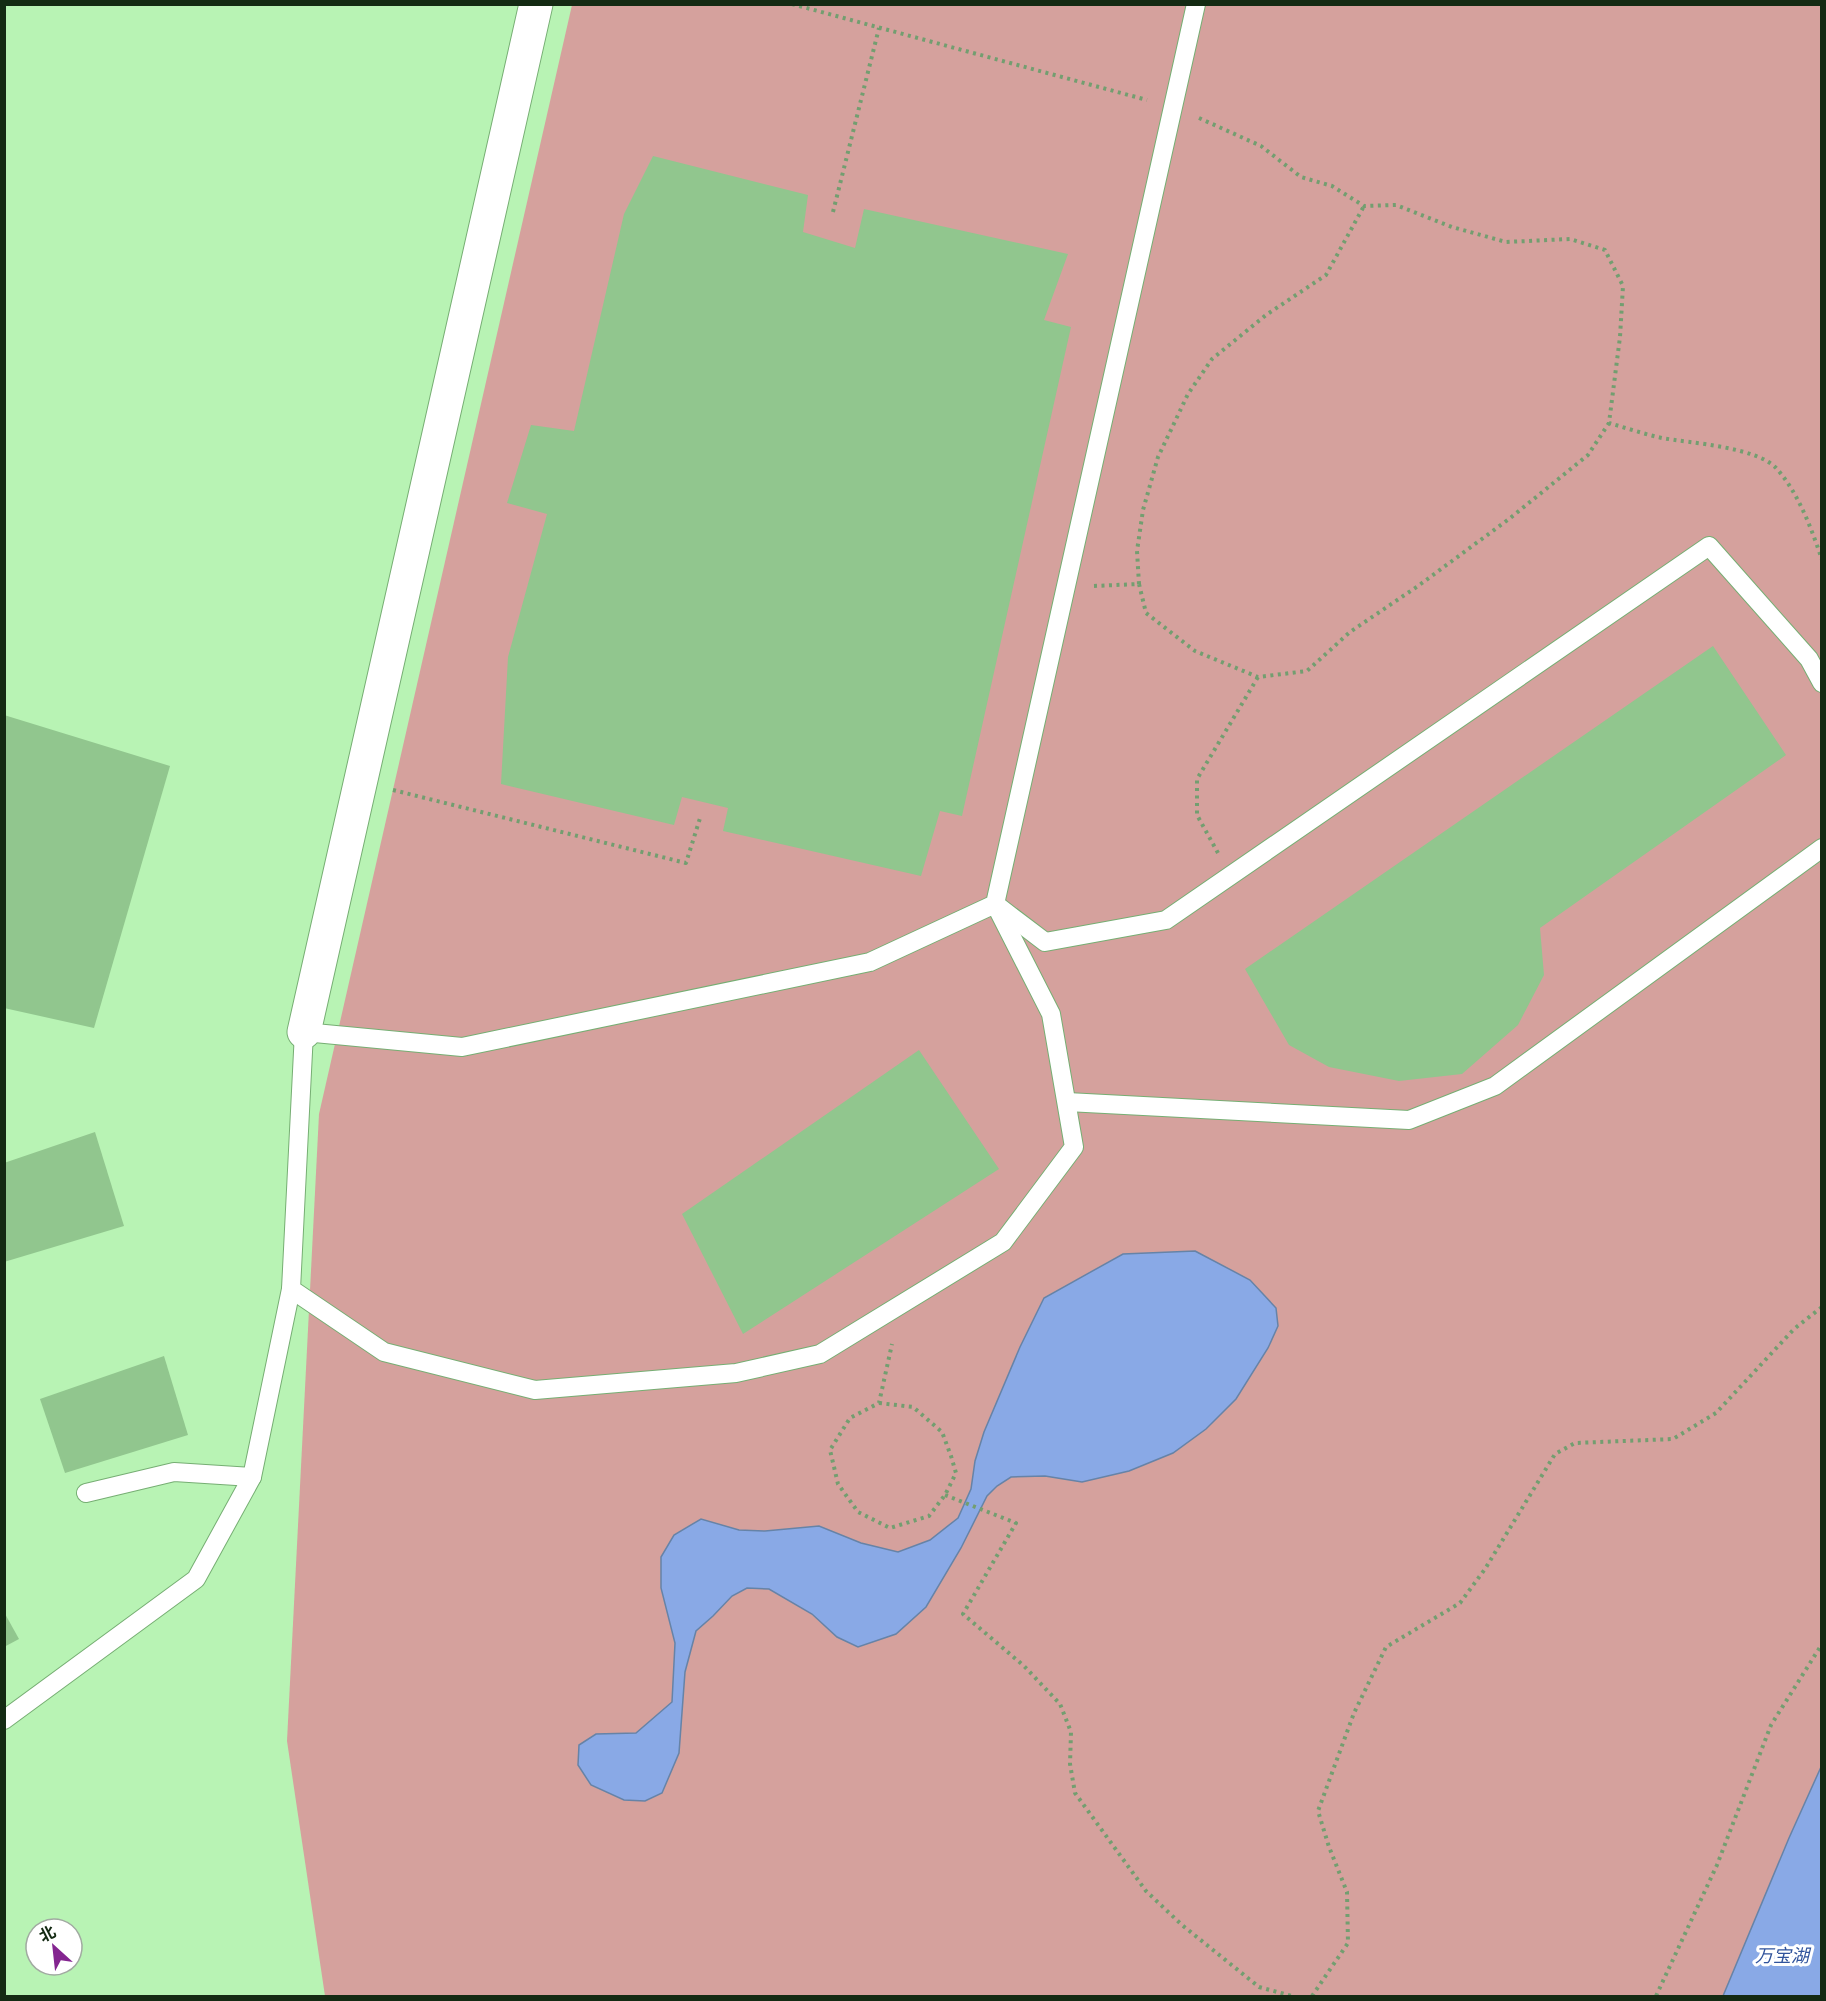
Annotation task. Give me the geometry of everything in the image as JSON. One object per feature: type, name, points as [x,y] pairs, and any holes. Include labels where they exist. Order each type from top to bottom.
[{"type":"street","points":[[304,1032],[536,4]]},
{"type":"lane","points":[[291,1289],[384,1352],[535,1390],[736,1373],[820,1354],[1003,1242],[1074,1147],[1051,1014],[995,904],[1197,4]]},
{"type":"lane","points":[[995,904],[1045,942],[1166,920],[1709,546],[1809,658],[1821,683]]},
{"type":"lane","points":[[1067,1102],[1409,1120],[1495,1086],[1821,848]]},
{"type":"lane","points":[[4,1720],[196,1579],[252,1478],[291,1289],[304,1032],[462,1047],[870,962],[995,904]]},
{"type":"lane","points":[[86,1493],[174,1472],[252,1478]]},
{"type":"path","points":[[792,4],[1174,107],[1261,146],[1302,177],[1332,186],[1364,206],[1396,206],[1452,227],[1506,242],[1570,239],[1605,250],[1623,286],[1620,337],[1609,423],[1588,455],[1509,519],[1418,586],[1350,632],[1307,671],[1258,677],[1195,651],[1146,613],[1139,584],[1137,551],[1143,510],[1158,456],[1188,394],[1212,359],[1266,315],[1326,275],[1364,206]]},
{"type":"path","points":[[833,212],[879,28]]},
{"type":"path","points":[[1609,423],[1661,438],[1713,445],[1750,454],[1776,467],[1797,499],[1821,560]]},
{"type":"path","points":[[1066,588],[1139,584]]},
{"type":"path","points":[[1230,876],[1197,815],[1197,779],[1258,677]]},
{"type":"path","points":[[360,782],[686,863],[701,815]]},
{"type":"path","points":[[879,1404],[900,1305]]},
{"type":"path","points":[[1312,1996],[1348,1943],[1347,1892],[1318,1811],[1354,1713],[1386,1647],[1460,1603],[1485,1569],[1555,1454],[1575,1443],[1673,1438],[1716,1413],[1794,1329],[1821,1307]]},
{"type":"path","points":[[879,1404],[913,1407],[942,1432],[956,1473],[945,1495],[929,1516],[890,1528],[858,1512],[838,1484],[830,1450],[850,1418],[879,1404]]},
{"type":"path","points":[[945,1495],[1016,1523],[963,1614],[1024,1666],[1059,1704],[1071,1731],[1070,1764],[1075,1793],[1146,1891],[1182,1925],[1259,1987],[1292,1996]]},
{"type":"path","points":[[1656,1996],[1716,1865],[1772,1725],[1821,1644]]},
{"type":"shaded area","points":[[572,5],[1821,5],[1821,1996],[325,1996],[287,1741],[319,1114]]},
{"type":"water","points":[[1195,1251],[1250,1280],[1276,1308],[1278,1326],[1268,1348],[1236,1399],[1206,1429],[1173,1453],[1129,1471],[1082,1482],[1045,1476],[1011,1477],[997,1486],[987,1496],[961,1548],[926,1607],[896,1634],[858,1647],[837,1637],[812,1614],[769,1589],[747,1588],[732,1596],[696,1631],[685,1672],[679,1753],[662,1793],[645,1801],[624,1800],[591,1785],[578,1765],[579,1745],[596,1734],[636,1733],[672,1702],[675,1643],[661,1588],[661,1557],[674,1535],[701,1519],[739,1530],[765,1531],[819,1526],[861,1543],[898,1552],[930,1540],[958,1518],[971,1489],[975,1461],[984,1432],[1020,1347],[1044,1298],[1123,1254]]},
{"type":"water","name":"万宝湖","points":[[1821,1767],[1821,1996],[1723,1996],[1789,1838]]},
{"type":"building","points":[[653,156],[808,195],[803,232],[855,248],[864,209],[1068,254],[1044,320],[1071,327],[962,816],[940,811],[921,876],[723,831],[728,808],[682,797],[674,825],[501,784],[508,657],[547,514],[507,503],[531,425],[574,431],[624,214]]},
{"type":"building","points":[[1713,646],[1786,755],[1540,928],[1544,975],[1518,1025],[1462,1074],[1399,1081],[1329,1067],[1289,1045],[1245,969]]},
{"type":"building","points":[[4,715],[170,766],[94,1028],[4,1008]]},
{"type":"building","points":[[919,1050],[999,1169],[743,1334],[682,1214]]},
{"type":"building","points":[[95,1132],[124,1226],[4,1262],[4,1163]]},
{"type":"building","points":[[164,1356],[188,1435],[65,1473],[40,1399]]},
{"type":"building","points":[[4,1612],[19,1639],[4,1647]]}]
